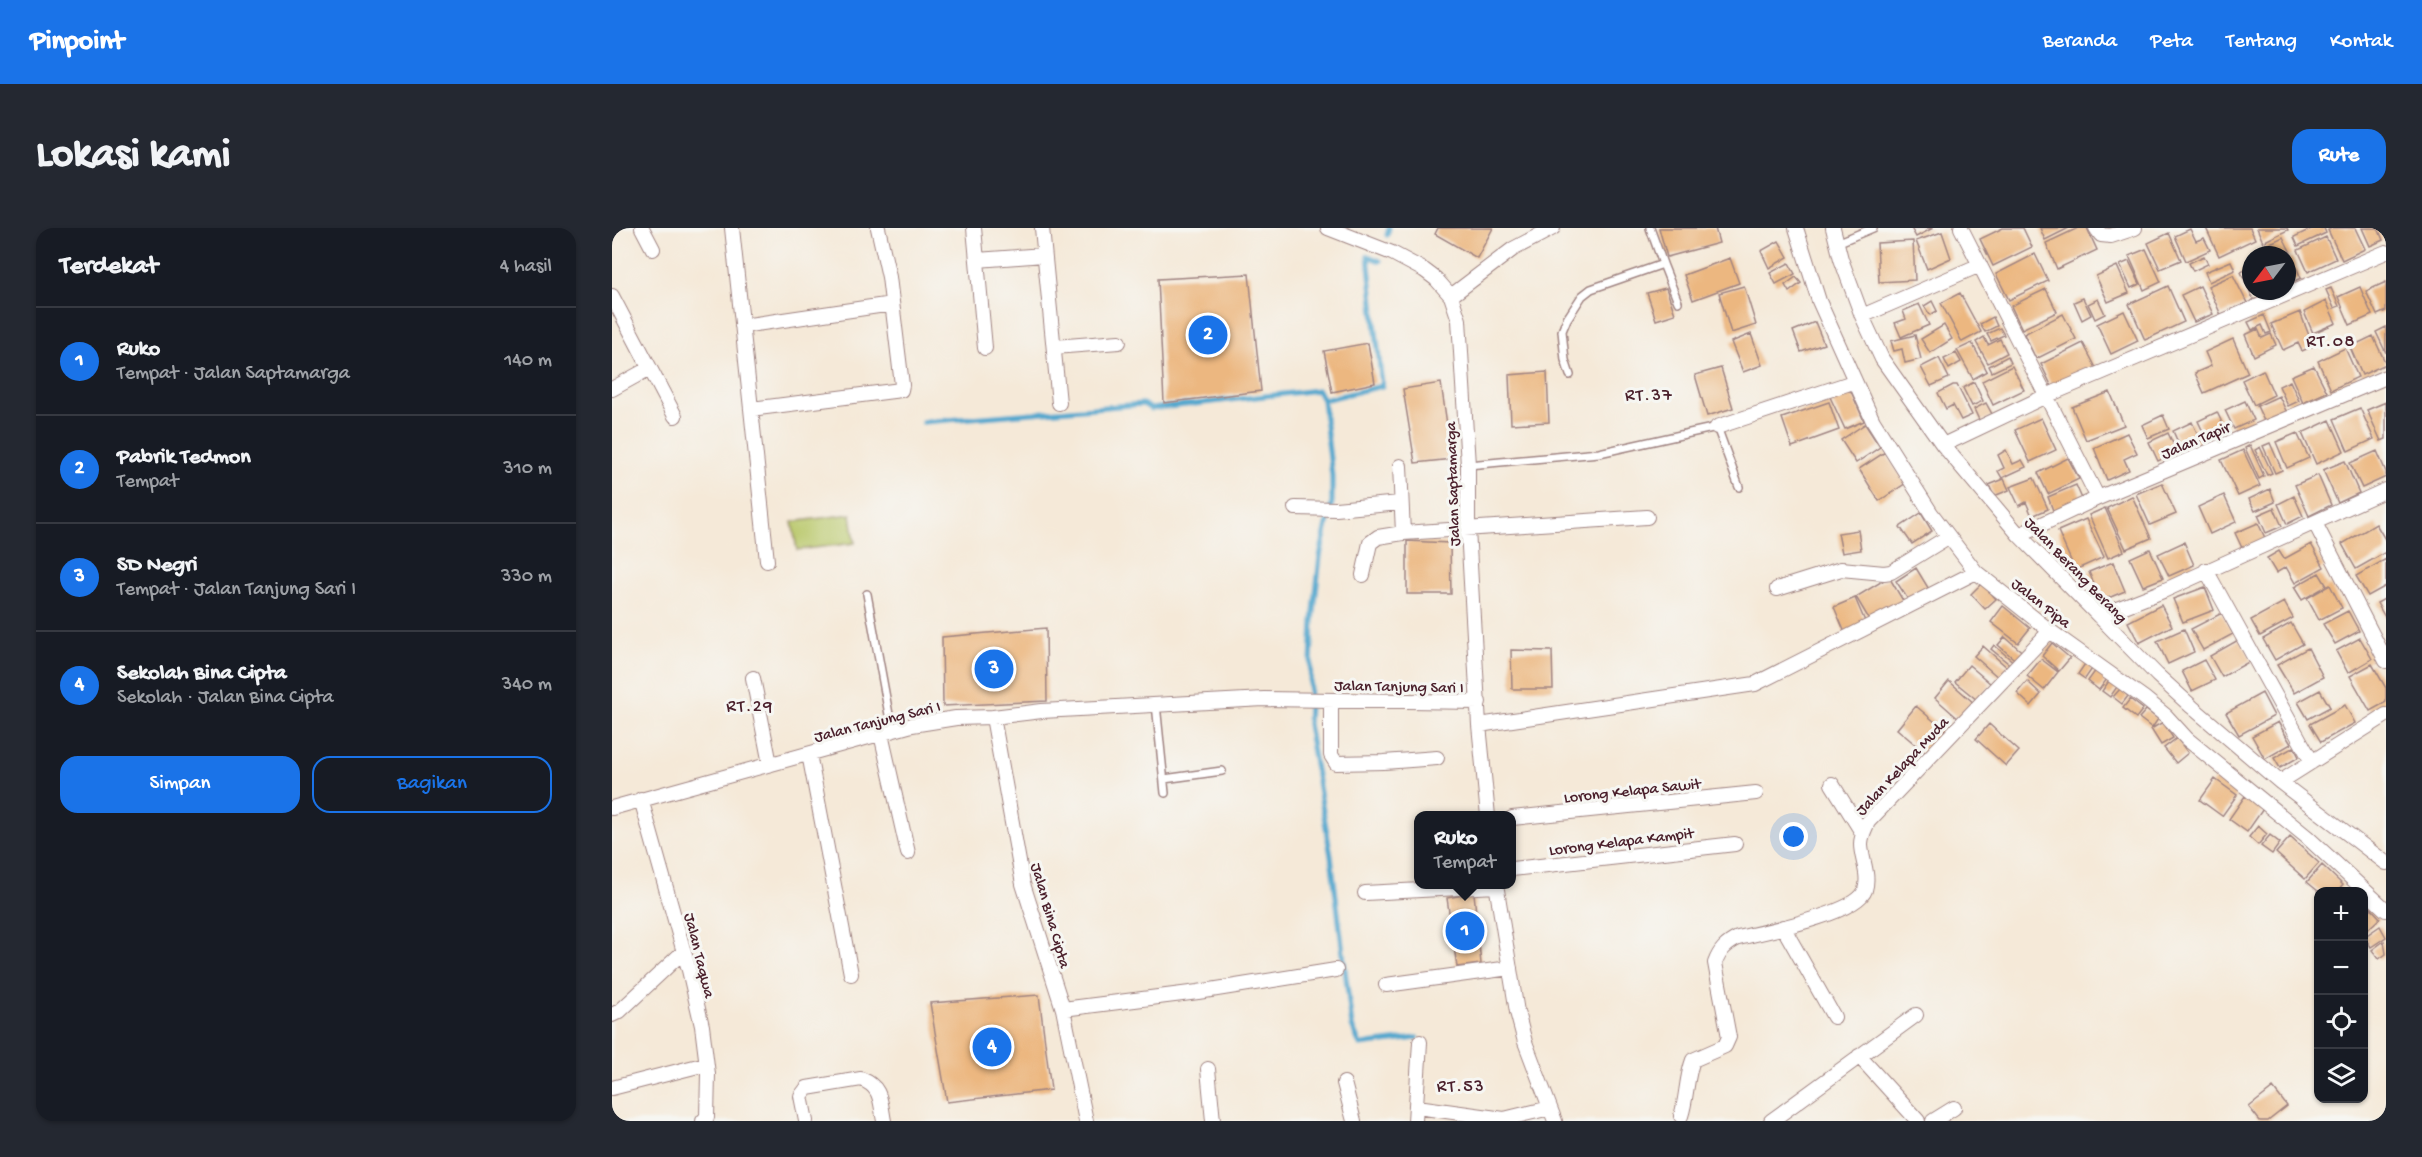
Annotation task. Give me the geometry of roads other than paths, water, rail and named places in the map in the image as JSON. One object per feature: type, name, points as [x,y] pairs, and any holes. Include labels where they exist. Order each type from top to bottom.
[{"type":"street","points":[[642,228],[652,249]]},
{"type":"street","points":[[732,228],[767,561]]},
{"type":"street","points":[[751,409],[901,390],[889,277],[878,228]]},
{"type":"street","points":[[974,228],[985,348]]},
{"type":"street","points":[[1042,228],[1059,403]]},
{"type":"street","name":"Jalan Saptamarga","points":[[1328,228],[1392,253],[1430,274],[1451,296],[1461,332],[1468,465],[1468,529],[1479,725],[1488,811]]},
{"type":"street","points":[[1451,296],[1507,254],[1553,228]]},
{"type":"street","name":"Jalan Pipa","points":[[1796,228],[1819,301],[1872,421],[1948,537],[1977,572],[2050,630],[2151,704],[2187,739],[2307,837],[2386,910]]},
{"type":"street","name":"Jalan Berang Berang","points":[[1833,228],[1862,316],[1882,359],[1943,445],[2019,535],[2183,699],[2280,782],[2386,863]]},
{"type":"street","points":[[1961,228],[2098,498]]},
{"type":"street","points":[[2096,228],[2100,235],[2111,236],[2135,228]]},
{"type":"street","points":[[1943,445],[2046,396],[2386,252]]},
{"type":"street","points":[[977,260],[1044,255]]},
{"type":"street","points":[[1862,316],[1980,265]]},
{"type":"street","points":[[612,296],[675,416]]},
{"type":"street","points":[[742,326],[892,304]]},
{"type":"street","points":[[1053,347],[1119,342]]},
{"type":"street","points":[[612,389],[650,368]]},
{"type":"street","name":"Jalan Tapir","points":[[2019,535],[2098,498],[2386,377]]},
{"type":"street","points":[[1718,427],[1853,382]]},
{"type":"street","points":[[1400,466],[1403,533]]},
{"type":"street","points":[[2099,616],[2386,490]]},
{"type":"street","points":[[1295,508],[1332,509],[1400,503]]},
{"type":"street","points":[[1363,575],[1366,554],[1372,539],[1403,533],[1647,517]]},
{"type":"street","points":[[2315,523],[2386,661]]},
{"type":"street","points":[[1777,590],[1841,569],[1892,572],[1948,537]]},
{"type":"street","points":[[2206,570],[2312,762]]},
{"type":"street","points":[[1479,725],[1755,684],[1977,572]]},
{"type":"street","name":"Jalan Kelapa Muda","points":[[1682,1119],[1693,1060],[1725,1046],[1728,1042],[1715,963],[1718,954],[1727,944],[1738,938],[1833,913],[1859,899],[1865,891],[1866,876],[1861,844],[1868,822],[2050,630]]},
{"type":"street","points":[[753,678],[770,764]]},
{"type":"street","name":"Jalan Tanjung Sari I","points":[[612,808],[932,721],[1042,711],[1264,699],[1479,702]]},
{"type":"street","points":[[1325,700],[1331,755],[1336,763],[1437,758]]},
{"type":"street","points":[[2280,782],[2386,715]]},
{"type":"street","name":"Jalan Bina Cipta","points":[[993,717],[1023,884],[1063,1009],[1086,1121]]},
{"type":"street","points":[[887,732],[908,853]]},
{"type":"street","points":[[808,754],[851,974]]},
{"type":"street","points":[[1832,784],[1863,834]]},
{"type":"street","name":"Lorong Kelapa Sawit","points":[[1516,818],[1756,793]]},
{"type":"street","name":"Jalan Taqwa","points":[[641,799],[684,951],[702,1026],[706,1064],[707,1117],[703,1121]]},
{"type":"street","name":"Lorong Kelapa Kampit","points":[[1516,869],[1735,844]]},
{"type":"street","points":[[1365,892],[1430,889]]},
{"type":"street","points":[[1420,1042],[1416,1114],[1504,1119],[1553,1115],[1525,1042],[1497,889]]},
{"type":"street","points":[[1783,927],[1834,1017]]},
{"type":"street","points":[[612,1015],[620,1011],[684,951]]},
{"type":"street","points":[[1386,986],[1510,968]]},
{"type":"street","points":[[1063,1009],[1198,992],[1336,970]]},
{"type":"street","points":[[1771,1121],[1916,1015]]},
{"type":"street","points":[[1859,1056],[1918,1121]]},
{"type":"street","points":[[612,1088],[706,1064]]},
{"type":"street","points":[[1208,1069],[1212,1121]]},
{"type":"street","points":[[806,1121],[801,1096],[807,1088],[861,1079],[869,1082],[877,1090],[884,1121]]},
{"type":"street","points":[[1344,1083],[1354,1121]]},
{"type":"street","points":[[1933,1121],[1954,1108]]},
{"type":"lane","points":[[1650,228],[1678,302]]},
{"type":"lane","points":[[1837,243],[1873,228]]},
{"type":"lane","points":[[1570,375],[1565,360],[1562,331],[1582,297],[1591,289],[1663,264]]},
{"type":"lane","points":[[1468,465],[1599,453],[1718,427],[1738,487]]},
{"type":"lane","points":[[867,594],[887,732]]},
{"type":"lane","points":[[1156,704],[1165,793]]},
{"type":"lane","points":[[1164,779],[1222,771]]},
{"type":"waterway","points":[[1387,235],[1389,228]]},
{"type":"waterway","points":[[1380,261],[1368,256],[1382,386],[1323,400],[1332,476],[1332,502],[1320,556],[1313,621],[1308,724],[1331,856],[1352,1026],[1360,1045],[1417,1038]]},
{"type":"waterway","points":[[923,422],[1143,404],[1151,409],[1318,390],[1323,400]]},
{"type":"place","name":"Pabrik Tedmon","points":[[1208,335]]},
{"type":"place","name":"SD Negri","points":[[994,669]]},
{"type":"place","name":"Ruko","points":[[1465,931]]},
{"type":"place","name":"Sekolah Bina Cipta","points":[[992,1047]]},
{"type":"district","name":"RT.08","points":[[2331,340]]},
{"type":"district","name":"RT.37","points":[[1649,394]]},
{"type":"district","name":"RT.29","points":[[750,705]]},
{"type":"district","name":"RT.53","points":[[1461,1085]]}]
